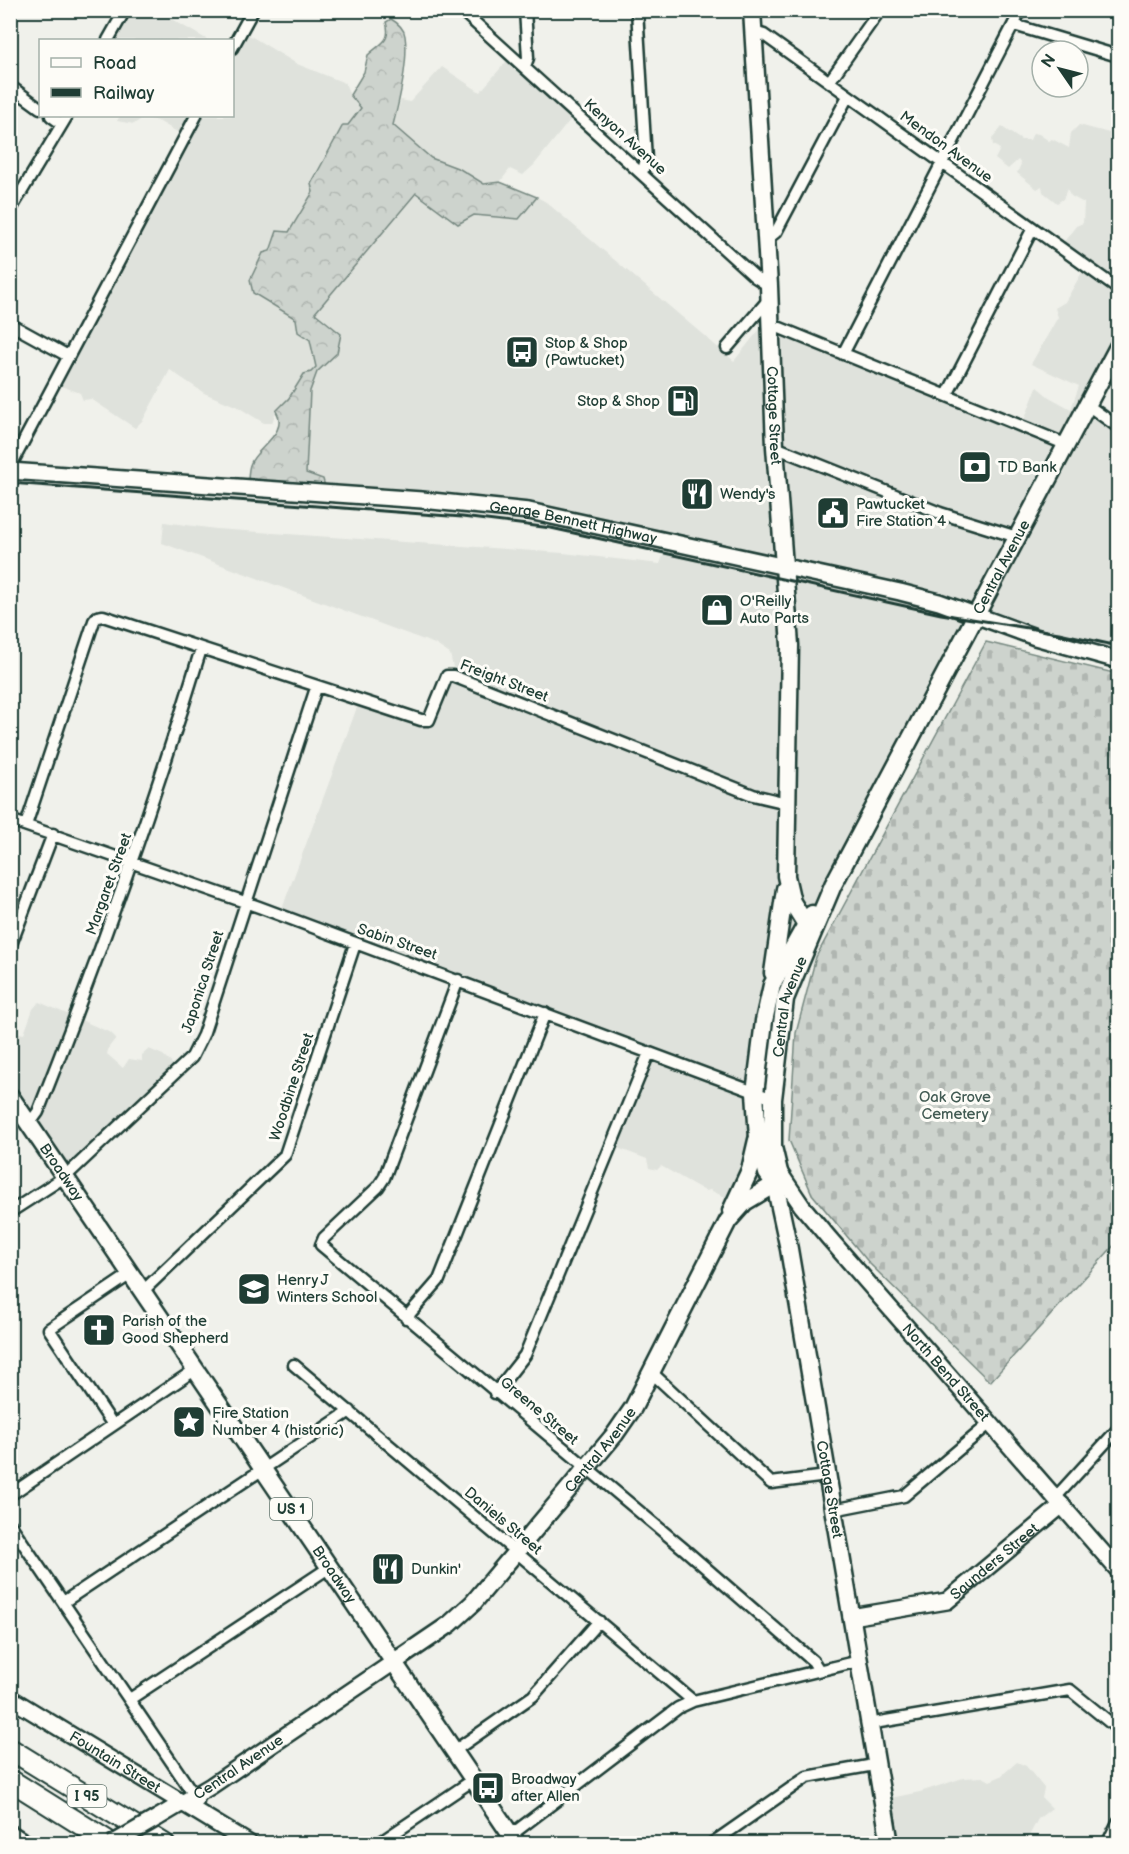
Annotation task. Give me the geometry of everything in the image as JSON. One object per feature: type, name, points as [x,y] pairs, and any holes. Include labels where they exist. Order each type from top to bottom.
[{"type":"highway","name":"I 95","points":[[10,1749],[164,1844]]},
{"type":"highway","name":"I 95","points":[[10,1780],[112,1844]]},
{"type":"highway","points":[[86,1827],[103,1844]]},
{"type":"main road","name":"Cottage Street","points":[[752,10],[770,292],[775,447],[790,645],[786,876],[792,902],[809,929]]},
{"type":"main road","name":"Central Avenue","points":[[758,1138],[755,1093],[764,1021],[772,985],[809,929],[833,885],[976,617],[1086,404],[1119,347]]},
{"type":"main road","name":"George Bennett Highway","points":[[10,469],[487,505],[618,528],[939,602],[1058,645],[1119,660]]},
{"type":"main road","points":[[772,985],[786,876]]},
{"type":"main road","name":"Central Avenue","points":[[112,1844],[190,1800],[461,1615],[624,1422],[728,1221],[745,1202],[777,1178],[773,1147],[773,1099],[785,999],[809,929]]},
{"type":"main road","name":"Broadway","points":[[10,1096],[514,1839]]},
{"type":"main road","name":"Cottage Street","points":[[758,1138],[767,1173],[777,1178],[859,1661],[874,1765],[890,1844]]},
{"type":"main road","points":[[728,1221],[750,1170],[758,1138]]},
{"type":"main road","name":"North Bend Street","points":[[777,1178],[989,1424],[1119,1570]]},
{"type":"main road","name":"Saunders Street","points":[[851,1617],[947,1601],[956,1596],[1059,1502]]},
{"type":"main road","name":"Fountain Street","points":[[10,1698],[190,1800],[202,1813],[250,1844]]},
{"type":"main road","points":[[10,1833],[27,1844]]},
{"type":"street","points":[[109,39],[124,10]]},
{"type":"street","points":[[234,44],[253,10]]},
{"type":"street","name":"Kenyon Avenue","points":[[461,10],[770,292]]},
{"type":"street","points":[[525,10],[528,58],[525,66]]},
{"type":"street","points":[[637,10],[646,160],[642,173]]},
{"type":"street","points":[[829,82],[880,10]]},
{"type":"street","points":[[843,354],[1021,10]]},
{"type":"street","points":[[1014,25],[1119,56]]},
{"type":"street","name":"Mendon Avenue","points":[[754,32],[764,35],[1119,289]]},
{"type":"street","points":[[10,86],[39,107]]},
{"type":"street","points":[[766,240],[776,232],[848,96]]},
{"type":"street","points":[[10,469],[195,117]]},
{"type":"street","points":[[10,211],[65,120]]},
{"type":"street","points":[[947,395],[1033,228]]},
{"type":"street","points":[[727,348],[770,292]]},
{"type":"street","points":[[10,324],[68,356]]},
{"type":"street","points":[[771,327],[780,328],[1065,444]]},
{"type":"street","points":[[1086,404],[1119,427]]},
{"type":"street","points":[[775,447],[940,513],[1017,537]]},
{"type":"street","name":"Freight Street","points":[[26,825],[78,662],[97,617],[103,616],[316,688],[421,720],[429,720],[441,683],[447,675],[453,676],[753,795],[787,803]]},
{"type":"street","name":"Margaret Street","points":[[30,1123],[38,1112],[81,1004],[134,861],[201,648]]},
{"type":"street","name":"Japonica Street","points":[[10,1212],[66,1176],[192,1057],[203,1035],[316,688]]},
{"type":"street","name":"Sabin Street","points":[[10,820],[134,861],[773,1099]]},
{"type":"street","points":[[10,947],[53,834]]},
{"type":"street","name":"Woodbine Street","points":[[143,1291],[285,1155],[355,944]]},
{"type":"street","name":"Greene Street","points":[[458,980],[384,1178],[378,1187],[324,1238],[321,1245],[693,1557],[813,1661],[819,1670]]},
{"type":"street","points":[[406,1318],[439,1280],[545,1013]]},
{"type":"street","points":[[495,1393],[525,1355],[649,1053]]},
{"type":"street","points":[[113,1425],[49,1329],[132,1273]]},
{"type":"street","name":"Daniels Street","points":[[294,1365],[693,1701]]},
{"type":"street","points":[[10,1495],[196,1369]]},
{"type":"street","points":[[651,1372],[771,1483],[827,1476]]},
{"type":"street","points":[[64,1601],[350,1411]]},
{"type":"street","points":[[833,1510],[904,1496],[989,1424]]},
{"type":"street","points":[[1059,1502],[1119,1429]]},
{"type":"street","points":[[10,1524],[130,1699],[190,1800]]},
{"type":"street","points":[[130,1699],[330,1567]]},
{"type":"street","points":[[454,1751],[533,1696],[599,1621]]},
{"type":"street","points":[[514,1839],[678,1708],[693,1701],[859,1661]]},
{"type":"street","points":[[868,1724],[1070,1690],[1119,1729]]},
{"type":"street","points":[[711,1844],[807,1777],[874,1765]]},
{"type":"street","points":[[378,1844],[473,1780]]},
{"type":"street","points":[[1107,1844],[1119,1822]]},
{"type":"shaded area","points":[[126,10],[159,12],[206,39],[112,39]]},
{"type":"shaded area","points":[[244,32],[297,64],[345,83],[350,95],[362,108],[348,125],[294,227],[289,232],[277,235],[273,240],[253,293],[296,319],[298,332],[310,340],[316,368],[304,374],[289,398],[276,411],[272,423],[264,423],[238,407],[204,393],[170,370],[143,420],[135,428],[91,399],[83,400],[80,393],[56,384],[186,137],[160,122],[144,117],[234,117],[234,49]]},
{"type":"shaded area","points":[[512,55],[574,115],[534,165],[523,175],[510,169],[500,182],[484,184],[460,169],[431,158],[393,125],[401,100],[410,102],[442,67],[480,92]]},
{"type":"shaded area","points":[[119,117],[144,117],[134,124],[117,121]]},
{"type":"shaded area","points":[[1118,117],[1118,351],[1091,405],[1118,425],[1118,659],[981,620],[797,969],[781,1072],[779,1189],[737,1203],[710,1190],[705,1191],[661,1166],[657,1170],[649,1168],[647,1159],[615,1147],[652,1054],[280,914],[359,702],[428,721],[457,669],[453,667],[450,654],[435,644],[162,543],[164,522],[216,529],[563,553],[660,564],[668,542],[611,526],[327,494],[306,474],[305,451],[310,391],[317,372],[337,353],[341,335],[315,313],[416,193],[458,224],[474,215],[519,219],[537,197],[546,202],[734,361],[772,314],[775,326],[1023,423],[1037,387],[1049,397],[1071,409],[1079,386],[1031,364],[1058,317],[1055,308],[1065,302],[1085,267],[1060,247],[1076,226],[1083,223],[1084,203],[1071,196],[1067,189],[1063,199],[1057,203],[1043,192],[1042,186],[1037,189],[1017,173],[1021,164],[1018,160],[1008,169],[995,159],[1000,149],[993,145],[992,139],[1002,127],[1021,140],[1030,140],[1033,133],[1039,134],[1049,141],[1052,139],[1069,148],[1071,133],[1079,125],[1109,133]]},
{"type":"shaded area","points":[[39,1002],[111,1033],[116,1038],[107,1054],[123,1068],[129,1059],[142,1061],[142,1055],[149,1049],[163,1055],[180,1071],[70,1177],[11,1094],[10,1020],[19,1033],[24,1034],[33,1009]]},
{"type":"shaded area","points":[[1017,1762],[1026,1766],[1044,1788],[1042,1798],[1052,1808],[1038,1819],[1030,1834],[1030,1843],[893,1843],[886,1799],[920,1792],[963,1778],[983,1777],[990,1781],[1001,1776]]},
{"type":"green space","points":[[391,19],[403,31],[406,46],[403,81],[393,125],[431,158],[460,169],[484,184],[500,182],[537,197],[519,219],[474,215],[458,224],[416,193],[315,313],[341,334],[337,353],[317,372],[310,391],[306,473],[323,479],[327,494],[248,485],[249,470],[253,459],[279,426],[276,411],[289,398],[304,374],[316,367],[310,340],[298,332],[296,319],[253,293],[250,280],[263,253],[270,251],[277,231],[289,232],[313,192],[311,184],[343,125],[348,125],[361,108],[350,95],[364,72],[368,55],[386,38],[386,22]]},
{"type":"green space","name":"Oak Grove Cemetery","points":[[986,642],[1118,674],[1118,1241],[990,1382],[870,1264],[812,1194],[789,1140],[796,1033],[816,957]]},
{"type":"railway","points":[[10,483],[462,517],[551,528],[941,614],[1059,633],[1118,646]]},
{"type":"place","name":"Stop & Shop (Pawtucket)","points":[[522,352]]},
{"type":"place","name":"Stop & Shop","points":[[683,401]]},
{"type":"place","name":"TD Bank","points":[[975,467]]},
{"type":"place","name":"Wendy's","points":[[697,494]]},
{"type":"place","name":"Pawtucket Fire Station 4","points":[[833,513]]},
{"type":"place","name":"O'Reilly Auto Parts","points":[[717,610]]},
{"type":"place","name":"Henry J Winters School","points":[[254,1289]]},
{"type":"place","name":"Parish of the Good Shepherd","points":[[99,1330]]},
{"type":"place","name":"Fire Station Number 4 (historic)","points":[[189,1422]]},
{"type":"place","name":"Dunkin'","points":[[388,1569]]},
{"type":"place","name":"Broadway after Allen","points":[[488,1788]]}]
